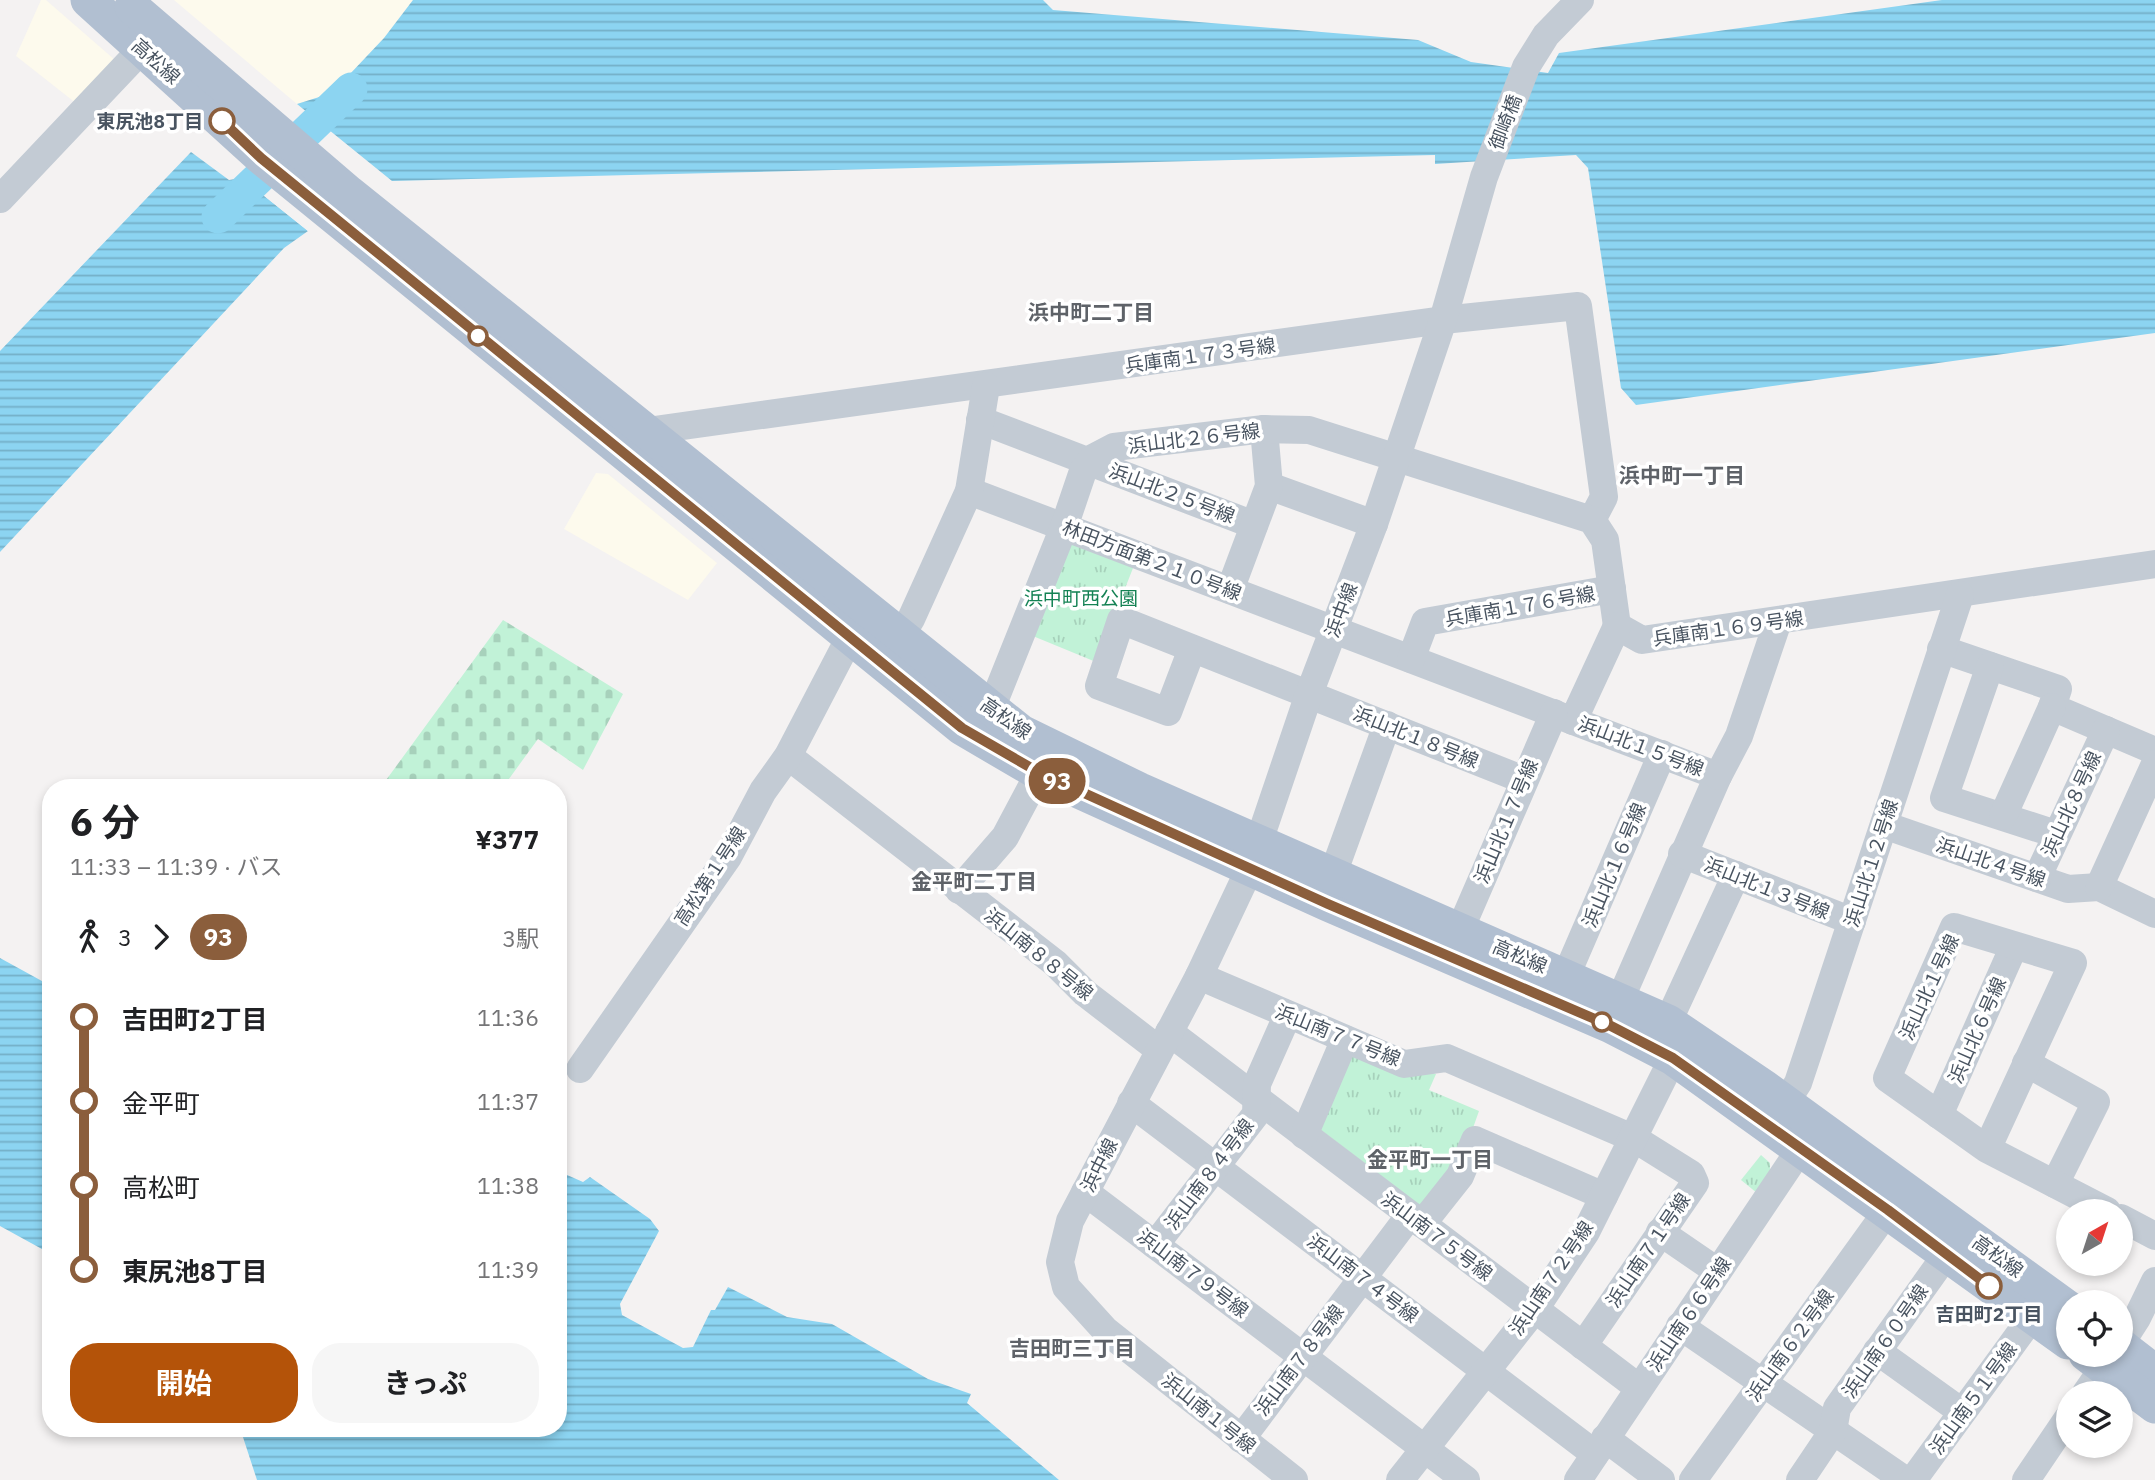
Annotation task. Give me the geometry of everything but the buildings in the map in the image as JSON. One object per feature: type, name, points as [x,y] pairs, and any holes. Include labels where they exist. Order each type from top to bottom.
[{"type":"main road","name":"高松線","points":[[88,0],[143,48],[339,203],[606,441],[849,639],[892,652],[992,709],[1021,732],[1140,790],[1254,855],[1611,1026],[1778,1114],[2056,1300]]},
{"type":"main road","name":"高松線","points":[[124,0],[271,147]]},
{"type":"main road","name":"高松線","points":[[339,203],[642,430],[892,652],[962,728],[1040,773],[1254,855],[1333,874],[1668,1022],[1778,1114],[1801,1148],[2056,1334]]},
{"type":"main road","points":[[2133,1366],[2155,1371]]},
{"type":"main road","points":[[2113,1367],[2155,1406]]},
{"type":"street","name":"御崎橋","points":[[1484,177],[1526,67],[1546,35],[1580,0]]},
{"type":"street","points":[[0,199],[143,48]]},
{"type":"street","name":"浜中線","points":[[1066,1287],[1060,1262],[1070,1221],[1199,976],[1254,855],[1309,694],[1374,524],[1443,320],[1484,177]]},
{"type":"street","name":"兵庫南１７３号線","points":[[606,441],[642,430],[986,386],[1443,320],[1578,306],[1604,497],[1592,520]]},
{"type":"street","points":[[892,652],[970,491],[986,386]]},
{"type":"street","name":"浜山北２５号線","points":[[980,420],[1254,525]]},
{"type":"street","points":[[1230,590],[1269,486],[1264,429]]},
{"type":"street","name":"浜山北２６号線","points":[[1090,462],[1114,447],[1264,429],[1309,430],[1396,458]]},
{"type":"street","points":[[1396,458],[1592,520],[1605,540],[1617,626]]},
{"type":"street","points":[[992,709],[1064,527],[1083,471],[1090,462]]},
{"type":"street","points":[[1269,486],[1374,524]]},
{"type":"street","name":"林田方面第２１０号線","points":[[970,491],[1334,629]]},
{"type":"street","name":"兵庫南１６９号線","points":[[1617,626],[1642,640],[2155,564]]},
{"type":"street","name":"兵庫南１７６号線","points":[[1411,659],[1426,622],[1612,589]]},
{"type":"street","name":"浜山北１２号線","points":[[1778,1114],[1798,1083],[1960,595]]},
{"type":"street","points":[[1718,775],[1739,736],[1778,621]]},
{"type":"street","name":"浜山北１７号線","points":[[1460,930],[1524,780],[1617,626]]},
{"type":"street","name":"浜山北１５号線","points":[[1334,629],[1718,775],[1620,1000]]},
{"type":"street","name":"高松第１号線","points":[[580,1069],[728,856],[762,791],[788,756],[849,639]]},
{"type":"street","name":"浜山北１８号線","points":[[1192,649],[1524,780]]},
{"type":"street","points":[[1941,649],[2058,689],[2003,816]]},
{"type":"street","points":[[1990,666],[1944,798],[2056,834]]},
{"type":"street","points":[[2052,707],[2155,751]]},
{"type":"street","points":[[1333,874],[1387,725]]},
{"type":"street","name":"浜山北８号線","points":[[2036,878],[2106,730]]},
{"type":"street","name":"浜山北１６号線","points":[[1566,976],[1662,754]]},
{"type":"street","name":"浜山南８８号線","points":[[788,756],[1055,963],[1086,993],[1163,1041]]},
{"type":"street","points":[[2155,764],[2099,887],[2155,914]]},
{"type":"street","points":[[959,890],[1005,837],[1040,773]]},
{"type":"street","name":"浜山北４号線","points":[[1884,825],[2068,889],[2099,887]]},
{"type":"street","name":"浜山北１３号線","points":[[1682,854],[1852,921]]},
{"type":"street","points":[[1668,1022],[1736,876]]},
{"type":"street","name":"浜山北１号線","points":[[1987,1149],[2073,963],[1954,927],[1887,1077],[1987,1149],[2084,1199]]},
{"type":"street","name":"浜山北６号線","points":[[1939,1115],[2014,946]]},
{"type":"street","name":"浜山南７７号線","points":[[1199,976],[1404,1063],[1447,1058],[1634,1139]]},
{"type":"street","name":"浜山南８４号線","points":[[1155,1245],[1256,1114],[1257,1084],[1284,1023],[1284,1013]]},
{"type":"street","points":[[1304,1135],[1345,1039]]},
{"type":"street","name":"浜山南７５号線","points":[[1163,1041],[1257,1100],[1639,1388]]},
{"type":"street","name":"浜山南７２号線","points":[[1400,1480],[1535,1309],[1586,1232],[1673,1058]]},
{"type":"street","points":[[2026,1063],[2096,1102],[2055,1184]]},
{"type":"street","name":"浜山南７４号線","points":[[1130,1103],[1485,1371],[1600,1446],[1661,1480]]},
{"type":"street","name":"浜山南７１号線","points":[[1583,1346],[1695,1183],[1691,1174],[1634,1139]]},
{"type":"street","name":"浜山南７８号線","points":[[1241,1439],[1361,1278],[1460,1176],[1475,1140],[1604,1196]]},
{"type":"street","name":"浜山南６６号線","points":[[1578,1480],[1801,1148]]},
{"type":"street","name":"浜山南７９号線","points":[[1085,1192],[1466,1480]]},
{"type":"street","name":"浜山南６２号線","points":[[1693,1480],[1888,1210]]},
{"type":"street","points":[[2133,1224],[2155,1236]]},
{"type":"street","points":[[1660,1232],[1717,1271]]},
{"type":"street","name":"浜山南６０号線","points":[[1800,1480],[1833,1431],[1837,1408],[1946,1255]]},
{"type":"street","points":[[2133,1323],[2155,1281]]},
{"type":"street","name":"浜山南１号線","points":[[1066,1287],[1105,1330],[1294,1480]]},
{"type":"street","name":"浜山南５１号線","points":[[1918,1477],[2032,1317]]},
{"type":"street","points":[[1680,1326],[1833,1431],[1918,1477]]},
{"type":"street","points":[[1877,1351],[1962,1412]]},
{"type":"street","points":[[2026,1480],[2056,1436]]},
{"type":"shaded area","points":[[41,0],[46,0],[115,60],[77,104],[16,56]]},
{"type":"shaded area","points":[[174,0],[413,0],[384,38],[332,93],[297,104]]},
{"type":"shaded area","points":[[596,473],[608,474],[717,563],[688,600],[564,529]]},
{"type":"green space","name":"浜中町西公園","points":[[1067,535],[1135,563],[1096,662],[1028,634]]},
{"type":"green space","points":[[503,620],[623,694],[583,770],[538,739],[509,779],[387,779]]},
{"type":"green space","points":[[1355,1056],[1436,1074],[1429,1090],[1479,1111],[1457,1173],[1427,1211],[1317,1127],[1345,1060]]},
{"type":"green space","points":[[1761,1155],[1770,1163],[1770,1176],[1757,1193],[1741,1180]]},
{"type":"water","points":[[413,0],[1043,0],[1053,10],[1418,40],[1471,62],[1548,73],[1559,53],[1942,0],[2155,0],[2155,333],[1636,405],[1621,388],[1588,168],[1576,155],[1435,164],[1435,155],[392,181],[297,104],[332,93],[384,38]]},
{"type":"water","points":[[191,152],[229,180],[242,178],[308,231],[284,248],[0,552],[0,351]]},
{"type":"water","points":[[0,958],[42,981],[42,1249],[0,1226]]},
{"type":"water","points":[[567,1175],[583,1182],[590,1177],[650,1219],[659,1231],[620,1304],[622,1315],[683,1348],[693,1347],[711,1310],[715,1310],[728,1287],[787,1317],[832,1324],[928,1379],[971,1394],[967,1403],[1059,1480],[257,1480],[243,1437],[567,1437]]},
{"type":"pier","points":[[245,175],[310,229],[308,231],[242,178]]},
{"type":"waterway","points":[[218,217],[351,89]]},
{"type":"bus line","name":"93","points":[[222,121],[261,158],[606,441],[962,728],[1040,773],[1112,807],[1611,1026],[1673,1058],[1888,1210],[1989,1286]]},
{"type":"place","name":"東尻池8丁目","points":[[222,121]]},
{"type":"place","name":"吉田町2丁目","points":[[1989,1286]]},
{"type":"district","name":"浜中町二丁目","points":[[1091,313]]},
{"type":"district","name":"浜中町一丁目","points":[[1682,476]]},
{"type":"district","name":"金平町二丁目","points":[[974,882]]},
{"type":"district","name":"金平町一丁目","points":[[1430,1160]]},
{"type":"district","name":"吉田町三丁目","points":[[1072,1349]]}]
